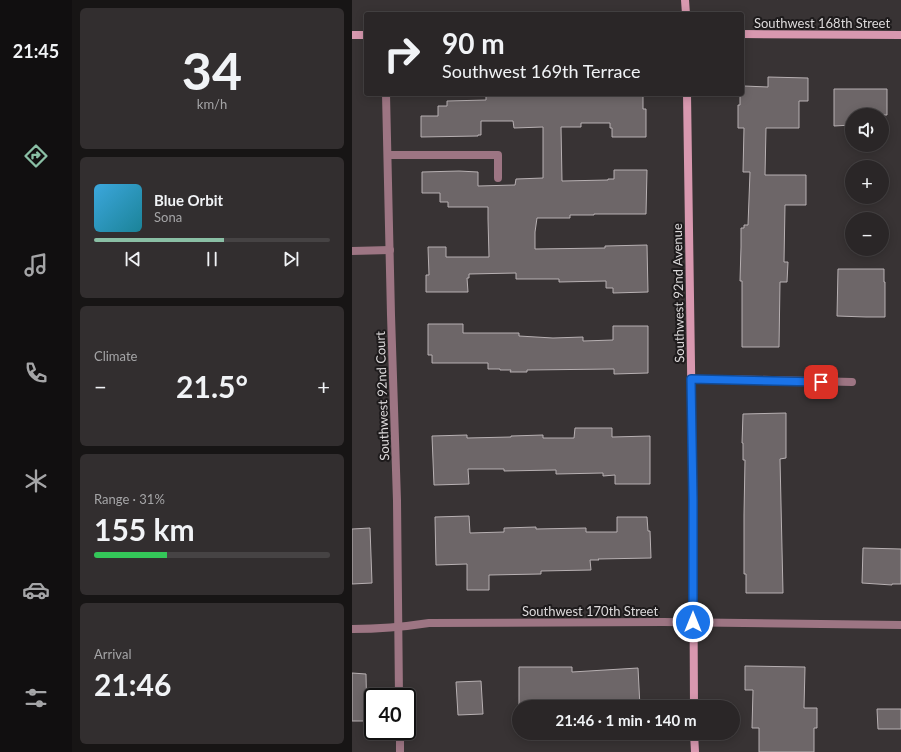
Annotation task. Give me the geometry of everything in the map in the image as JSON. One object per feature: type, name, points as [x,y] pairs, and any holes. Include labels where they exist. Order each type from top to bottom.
[{"type":"street","points":[[685,0],[686,12]]},
{"type":"street","name":"Southwest 168th Street","points":[[744,34],[901,35]]},
{"type":"street","points":[[352,35],[364,35]]},
{"type":"street","name":"Southwest 92nd Court","points":[[386,96],[397,501],[399,688]]},
{"type":"street","name":"Southwest 92nd Avenue","points":[[687,96],[693,500],[694,700]]},
{"type":"street","points":[[388,155],[498,155],[498,178]]},
{"type":"street","points":[[352,251],[390,250]]},
{"type":"street","points":[[691,379],[852,382]]},
{"type":"street","name":"Southwest 170th Street","points":[[352,629],[374,629],[429,623],[693,622],[901,625]]},
{"type":"street","points":[[400,740],[400,752]]},
{"type":"street","points":[[694,740],[695,752]]},
{"type":"building","points":[[768,77],[808,78],[808,101],[799,101],[799,128],[766,128],[765,175],[806,175],[806,205],[785,205],[784,262],[788,262],[787,282],[780,282],[779,347],[742,347],[742,281],[740,281],[741,228],[744,228],[744,225],[748,225],[750,172],[743,172],[744,128],[738,128],[738,105],[740,105],[740,96],[744,96],[744,86],[768,87]]},
{"type":"building","points":[[834,89],[887,89],[887,108],[845,108],[845,125],[834,126]]},
{"type":"building","points":[[486,96],[643,96],[643,109],[646,109],[646,137],[612,137],[612,128],[610,128],[610,123],[581,123],[581,127],[561,127],[562,181],[608,180],[614,179],[614,170],[647,170],[646,214],[594,214],[570,215],[570,218],[537,218],[535,249],[605,248],[605,246],[647,245],[648,292],[613,293],[613,288],[606,288],[606,281],[559,282],[559,279],[516,279],[516,273],[469,274],[469,278],[467,278],[468,292],[426,292],[426,275],[429,275],[428,247],[446,247],[446,257],[489,257],[488,207],[448,207],[448,202],[440,202],[440,193],[422,193],[422,172],[478,172],[478,186],[515,185],[516,179],[543,178],[543,127],[514,128],[513,121],[481,121],[481,135],[478,136],[421,137],[421,116],[438,116],[438,106],[447,106],[447,101],[486,100]]},
{"type":"building","points":[[838,269],[884,269],[885,317],[837,316]]},
{"type":"building","points":[[428,324],[463,324],[463,333],[519,333],[519,336],[553,338],[583,337],[583,341],[613,340],[613,326],[648,326],[648,373],[614,374],[614,369],[527,370],[527,372],[510,372],[511,370],[488,369],[488,363],[432,363],[432,355],[428,355]]},
{"type":"building","points":[[786,413],[786,458],[780,459],[783,593],[746,593],[746,574],[744,574],[745,460],[743,460],[742,443],[743,414]]},
{"type":"building","points":[[575,428],[612,428],[612,437],[650,436],[650,484],[615,484],[615,475],[603,476],[603,473],[556,474],[556,470],[504,471],[504,469],[468,469],[469,484],[434,485],[432,436],[467,435],[467,438],[543,435],[543,438],[574,438]]},
{"type":"building","points":[[469,516],[470,533],[504,532],[504,528],[536,527],[536,529],[586,528],[586,532],[617,532],[617,517],[647,517],[648,531],[650,531],[651,558],[590,560],[591,570],[541,571],[541,574],[489,575],[489,590],[467,590],[467,564],[436,565],[435,517]]},
{"type":"building","points":[[370,528],[372,583],[352,584],[352,529]]},
{"type":"building","points":[[863,548],[901,549],[901,584],[892,585],[862,583]]},
{"type":"building","points":[[745,666],[805,667],[804,708],[817,708],[817,728],[814,728],[814,752],[759,752],[759,728],[752,728],[753,690],[745,690]]},
{"type":"building","points":[[519,667],[572,667],[572,672],[638,668],[640,700],[519,700]]},
{"type":"building","points":[[352,673],[366,674],[366,688],[364,688],[364,721],[352,721]]},
{"type":"building","points":[[481,681],[483,714],[458,715],[456,682]]},
{"type":"building","points":[[877,709],[901,709],[901,729],[878,729]]},
{"type":"route","points":[[693,622],[691,379],[821,382]]}]
